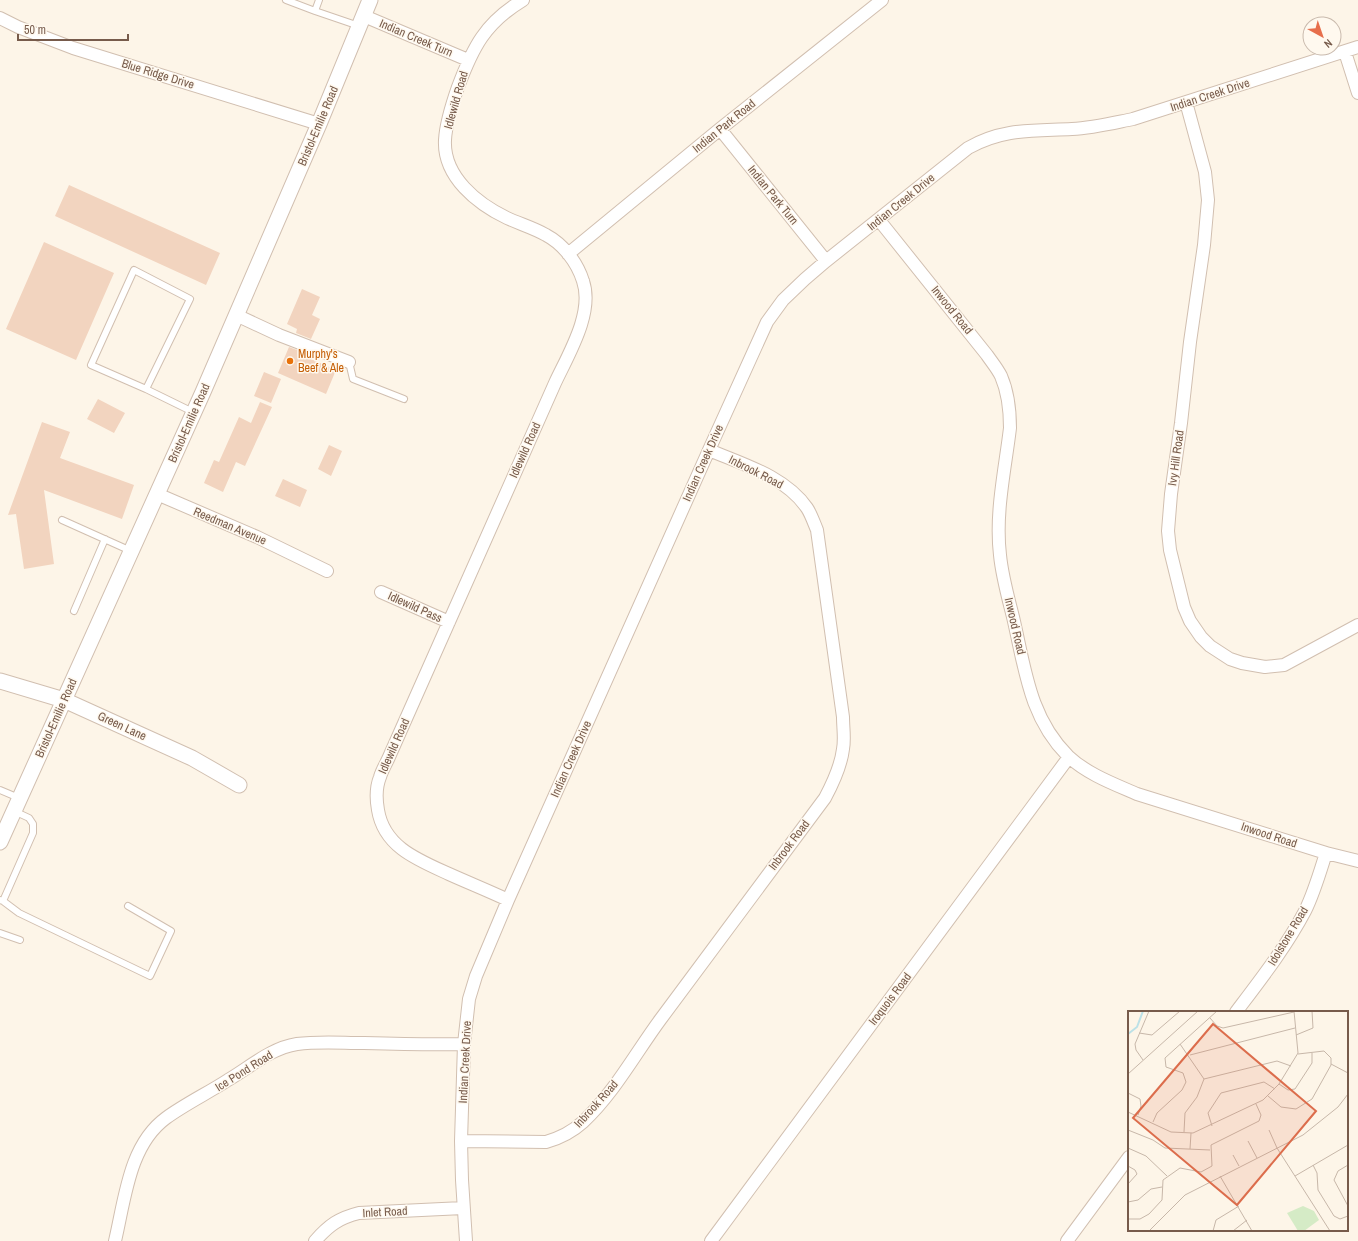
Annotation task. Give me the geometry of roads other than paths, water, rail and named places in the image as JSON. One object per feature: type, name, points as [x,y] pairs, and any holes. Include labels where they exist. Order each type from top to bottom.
[{"type":"street","name":"Bristol-Emilie Road","points":[[0,842],[194,412],[319,124],[370,0]]},
{"type":"street","name":"Idlewild Road","points":[[508,900],[424,863],[403,851],[385,832],[378,814],[376,790],[380,777],[583,319],[586,299],[584,285],[576,265],[568,254],[556,241],[546,235],[508,218],[483,204],[464,187],[451,170],[446,151],[445,140],[447,122],[455,94],[468,60],[480,39],[493,22],[508,9],[523,0]]},
{"type":"street","name":"Indian Park Road","points":[[568,254],[720,129],[882,0]]},
{"type":"street","name":"Blue Ridge Drive","points":[[0,18],[18,27],[73,48],[319,124]]},
{"type":"street","name":"Indian Creek Turn","points":[[362,21],[468,60]]},
{"type":"street","name":"Indian Creek Drive","points":[[466,1241],[463,1208],[461,1141],[464,1044],[469,999],[474,982],[508,900],[709,450],[767,322],[783,300],[805,278],[826,261],[968,148],[981,141],[1012,132],[1101,126],[1133,119],[1358,47]]},
{"type":"street","points":[[1345,52],[1358,93]]},
{"type":"street","name":"Ivy Hill Road","points":[[1186,102],[1205,172],[1208,200],[1204,245],[1171,494],[1168,531],[1170,550],[1184,607],[1197,632],[1210,646],[1230,659],[1264,667],[1284,665],[1358,625]]},
{"type":"street","name":"Indian Park Turn","points":[[720,129],[826,261]]},
{"type":"street","name":"Inwood Road","points":[[878,220],[987,354],[1001,375],[1008,399],[1010,428],[999,515],[1000,555],[1004,580],[1025,674],[1040,718],[1051,737],[1069,757],[1082,766],[1108,781],[1137,794],[1326,853],[1358,861]]},
{"type":"street","points":[[236,315],[280,335],[349,362]]},
{"type":"street","name":"Inbrook Road","points":[[461,1141],[546,1142],[556,1140],[574,1130],[584,1121],[618,1080],[824,798],[831,786],[841,762],[844,747],[843,718],[817,530],[808,509],[801,499],[785,485],[763,473],[709,450]]},
{"type":"street","name":"Reedman Avenue","points":[[157,494],[257,537],[327,571]]},
{"type":"street","name":"Idlewild Pass","points":[[381,592],[449,622]]},
{"type":"street","name":"Green Lane","points":[[0,681],[64,700],[192,758],[239,785]]},
{"type":"street","name":"Iroquois Road","points":[[711,1241],[1069,757]]},
{"type":"street","name":"Idolstone Road","points":[[1237,1011],[1283,948],[1305,910],[1314,890],[1326,853]]},
{"type":"street","name":"Ice Pond Road","points":[[115,1241],[129,1180],[136,1156],[144,1141],[166,1118],[228,1081],[265,1056],[297,1044],[464,1044]]},
{"type":"street","points":[[1067,1241],[1128,1158]]},
{"type":"street","name":"Inlet Road","points":[[315,1241],[325,1230],[337,1221],[346,1216],[359,1213],[463,1208]]},
{"type":"lane","points":[[286,0],[315,11],[362,21]]},
{"type":"lane","points":[[315,11],[319,0]]},
{"type":"lane","points":[[146,389],[190,300],[134,270],[91,365],[194,412]]},
{"type":"lane","points":[[349,362],[353,379],[404,399]]},
{"type":"lane","points":[[62,520],[131,551]]},
{"type":"lane","points":[[74,611],[105,539]]},
{"type":"lane","points":[[0,790],[17,805],[34,824],[33,833],[1,900],[19,913],[150,976],[171,931],[128,906]]},
{"type":"lane","points":[[0,934],[20,940]]},
{"type":"place","name":"Murphy's Beef & Ale","points":[[290,361]]}]
